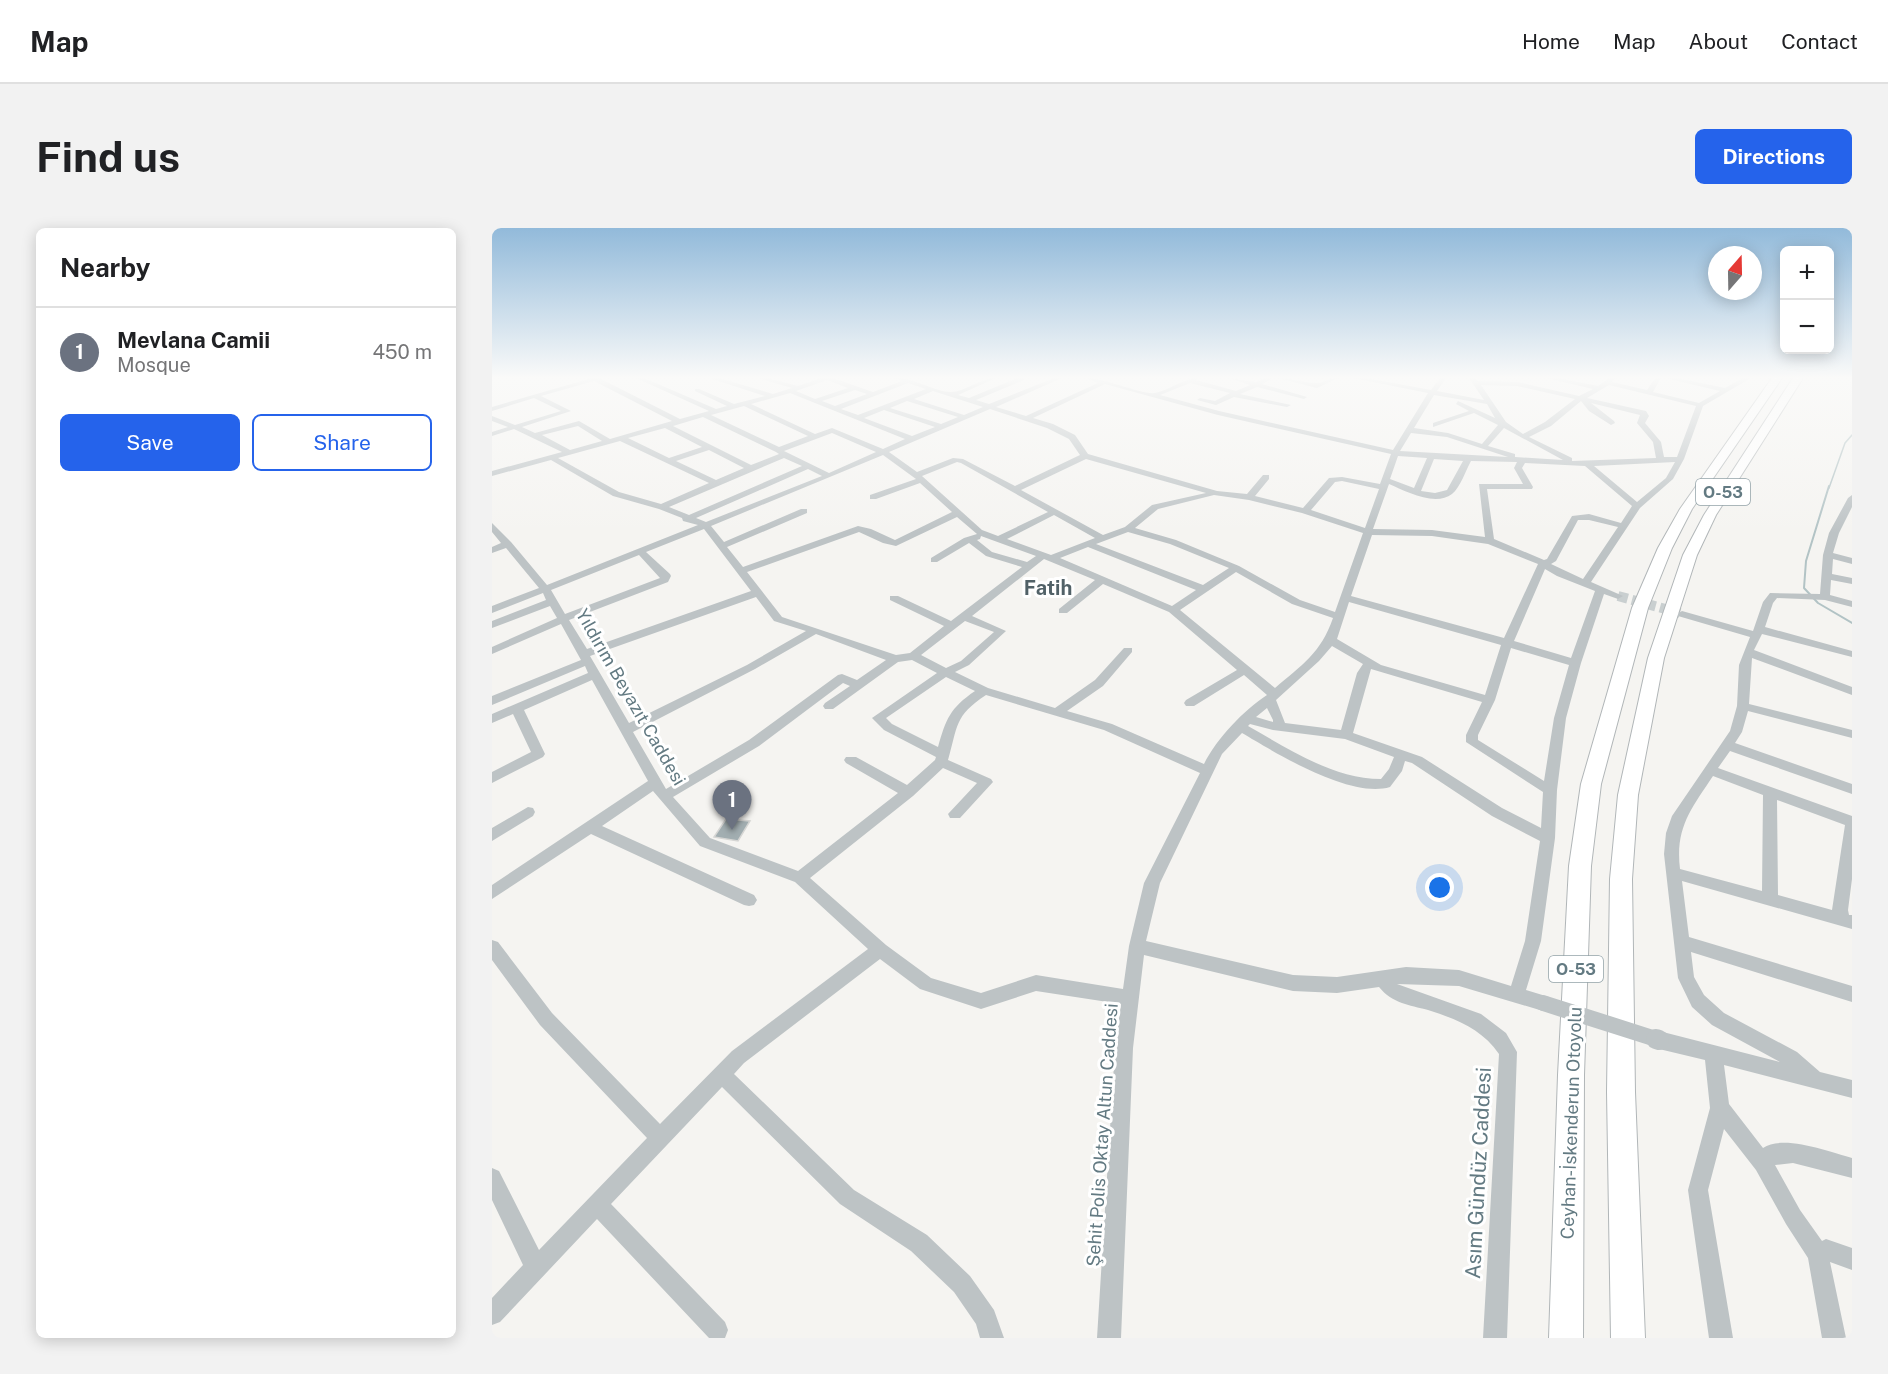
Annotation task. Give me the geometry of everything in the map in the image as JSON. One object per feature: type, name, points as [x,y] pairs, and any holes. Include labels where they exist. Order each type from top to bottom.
[{"type":"highway","name":"Ceyhan-İskenderun Otoyolu","points":[[1566,1338],[1570,1075],[1580,866],[1591,784],[1626,651],[1640,608],[1665,548],[1698,490],[1740,430]]},
{"type":"highway","name":"O-53","points":[[1628,1338],[1621,1092],[1621,879],[1628,795],[1656,658],[1690,555],[1710,514],[1764,430]]},
{"type":"street","points":[[523,430],[568,452]]},
{"type":"street","points":[[535,435],[554,430]]},
{"type":"street","points":[[590,430],[608,441]]},
{"type":"street","points":[[492,474],[648,430]]},
{"type":"street","points":[[674,430],[751,468]]},
{"type":"street","points":[[735,430],[829,476]]},
{"type":"street","points":[[801,430],[814,436]]},
{"type":"street","points":[[662,507],[751,468],[814,436],[834,430],[885,453],[918,478],[979,532],[1047,557],[1173,610],[1245,670],[1271,696],[1280,726]]},
{"type":"street","points":[[888,430],[912,439]]},
{"type":"street","points":[[492,625],[640,551],[885,453],[935,430]]},
{"type":"street","points":[[1055,430],[1072,437],[1086,456],[1216,493],[1249,497],[1305,511],[1369,532],[1432,533],[1490,541],[1543,563],[1561,574],[1618,596]]},
{"type":"street","points":[[1292,430],[1395,453],[1431,457],[1587,464],[1680,459]]},
{"type":"street","name":"Şehit Polis Oktay Altun Caddesi","points":[[1109,1338],[1124,1048],[1137,946],[1152,883],[1217,752],[1271,696],[1315,659],[1331,640],[1395,453],[1409,430]]},
{"type":"street","points":[[1429,430],[1522,460]]},
{"type":"street","points":[[1442,430],[1448,435]]},
{"type":"street","points":[[1484,446],[1498,430]]},
{"type":"street","points":[[1512,430],[1577,463]]},
{"type":"street","points":[[1523,437],[1537,430]]},
{"type":"street","points":[[1647,430],[1657,441],[1660,460]]},
{"type":"street","points":[[1585,584],[1637,506],[1669,479],[1680,459],[1691,430]]},
{"type":"street","points":[[621,438],[716,483]]},
{"type":"street","points":[[669,461],[709,447]]},
{"type":"street","points":[[1014,490],[1086,456]]},
{"type":"street","points":[[551,457],[616,494],[662,507],[706,525],[778,619],[895,659]]},
{"type":"street","points":[[1417,491],[1431,457]]},
{"type":"street","points":[[1305,511],[1332,480],[1384,483],[1430,495],[1446,495],[1450,492],[1468,459]]},
{"type":"street","points":[[873,497],[960,460],[1052,513],[1101,538]]},
{"type":"street","points":[[1490,541],[1482,486],[1529,487],[1518,468],[1522,460]]},
{"type":"street","points":[[1587,464],[1637,506]]},
{"type":"street","points":[[687,519],[809,466]]},
{"type":"street","points":[[1249,497],[1266,477]]},
{"type":"street","points":[[829,706],[895,659],[914,656],[950,625],[1029,566],[1047,557],[1128,529],[1155,507],[1216,493]]},
{"type":"street","points":[[1817,595],[1828,576],[1828,555],[1834,533],[1852,498]]},
{"type":"street","points":[[721,546],[804,511]]},
{"type":"street","points":[[740,571],[858,529],[869,531],[890,543],[896,543],[957,513]]},
{"type":"street","points":[[999,539],[1052,513]]},
{"type":"street","points":[[1543,563],[1551,561],[1575,518],[1589,517],[1623,526]]},
{"type":"street","name":"Yıldırım Beyazıt Caddesi","points":[[492,526],[548,595],[659,789],[705,842],[800,879],[880,950],[927,984],[981,1001],[1036,983],[1130,998]]},
{"type":"street","points":[[1128,529],[1173,542],[1236,568],[1296,602],[1340,617]]},
{"type":"street","points":[[934,560],[970,539],[987,535]]},
{"type":"street","points":[[970,539],[989,554],[1029,566]]},
{"type":"street","points":[[492,550],[508,544]]},
{"type":"street","points":[[1088,544],[1206,590]]},
{"type":"street","points":[[492,651],[563,619],[664,580],[666,576],[640,551]]},
{"type":"street","points":[[1828,555],[1852,561]]},
{"type":"street","points":[[1543,563],[1507,644],[1489,700],[1472,735],[1472,742],[1550,790]]},
{"type":"street","points":[[1173,610],[1236,568]]},
{"type":"street","points":[[1828,576],[1852,582]]},
{"type":"street","points":[[1063,611],[1102,580]]},
{"type":"street","points":[[1517,993],[1533,941],[1548,838],[1550,790],[1560,718],[1575,663],[1600,590]]},
{"type":"street","points":[[492,701],[586,658],[756,593]]},
{"type":"street","points":[[1817,1081],[1791,1058],[1718,1019],[1698,1001],[1686,978],[1671,854],[1673,833],[1679,816],[1736,732],[1743,706],[1748,652],[1758,632],[1768,602],[1774,595],[1852,594]]},
{"type":"street","points":[[492,610],[505,604],[548,595]]},
{"type":"street","points":[[1817,595],[1852,604]]},
{"type":"street","points":[[492,598],[505,604]]},
{"type":"street","points":[[894,598],[950,625]]},
{"type":"street","points":[[1346,598],[1441,623],[1575,663]]},
{"type":"street","points":[[1682,614],[1852,654]]},
{"type":"street","points":[[955,814],[986,782],[888,727],[878,718],[946,672],[965,663],[1001,631],[963,616]]},
{"type":"street","points":[[626,730],[751,667],[815,630]]},
{"type":"street","points":[[1331,640],[1368,665],[1489,700]]},
{"type":"street","points":[[1057,712],[1100,683],[1128,650]]},
{"type":"street","points":[[1748,652],[1852,691]]},
{"type":"street","points":[[914,656],[984,691],[1133,736],[1208,771]]},
{"type":"street","points":[[1347,735],[1363,673],[1368,665]]},
{"type":"street","points":[[1190,703],[1245,670]]},
{"type":"street","points":[[492,719],[595,674]]},
{"type":"street","points":[[492,893],[590,827],[659,789],[754,743],[842,678],[858,685]]},
{"type":"street","points":[[800,879],[908,792],[942,758],[952,719],[964,704],[984,691]]},
{"type":"street","points":[[1743,706],[1852,734]]},
{"type":"street","points":[[492,778],[538,754],[517,709]]},
{"type":"street","points":[[1244,723],[1347,735],[1401,754],[1432,768],[1497,812],[1548,838]]},
{"type":"street","points":[[1244,723],[1303,763],[1363,784],[1385,784],[1395,771],[1401,754]]},
{"type":"street","points":[[1728,745],[1852,789]]},
{"type":"street","points":[[851,760],[908,792]]},
{"type":"street","points":[[1709,770],[1852,824],[1840,910],[1848,921]]},
{"type":"street","points":[[1770,794],[1770,899]]},
{"type":"street","points":[[492,835],[528,812]]},
{"type":"street","points":[[590,827],[749,900]]},
{"type":"street","points":[[1674,873],[1848,921]]},
{"type":"street","points":[[1682,942],[1852,994]]},
{"type":"street","points":[[1137,946],[1293,983],[1337,985],[1406,975],[1459,978],[1517,993],[1659,1040],[1852,1089]]},
{"type":"street","points":[[492,947],[546,1019],[660,1138]]},
{"type":"street","points":[[492,1314],[738,1057],[880,950]]},
{"type":"street","name":"Asım Gündüz Caddesi","points":[[1383,979],[1398,994],[1483,1024],[1500,1037],[1508,1052],[1495,1338]]},
{"type":"street","points":[[1713,1055],[1720,1108],[1698,1190],[1721,1338]]},
{"type":"street","points":[[721,1074],[847,1197],[919,1243],[962,1284],[986,1318],[992,1338]]},
{"type":"street","points":[[1720,1108],[1763,1163],[1793,1217],[1818,1254],[1834,1338]]},
{"type":"street","points":[[1763,1163],[1772,1153],[1793,1153],[1852,1168]]},
{"type":"street","points":[[492,1178],[536,1268]]},
{"type":"street","points":[[598,1204],[717,1330]]},
{"type":"street","points":[[1818,1254],[1826,1250],[1852,1259]]},
{"type":"building","points":[[726,819],[750,821],[738,841],[714,837]]},
{"type":"waterway","points":[[1829,488],[1845,443],[1852,435]]},
{"type":"waterway","points":[[1829,486],[1806,561],[1804,588],[1818,603],[1852,623]]},
{"type":"tunnel","points":[[1618,596],[1680,613]]},
{"type":"place","name":"Mevlana Camii","points":[[732,830]]},
{"type":"district","name":"Fatih","points":[[1048,588]]}]
